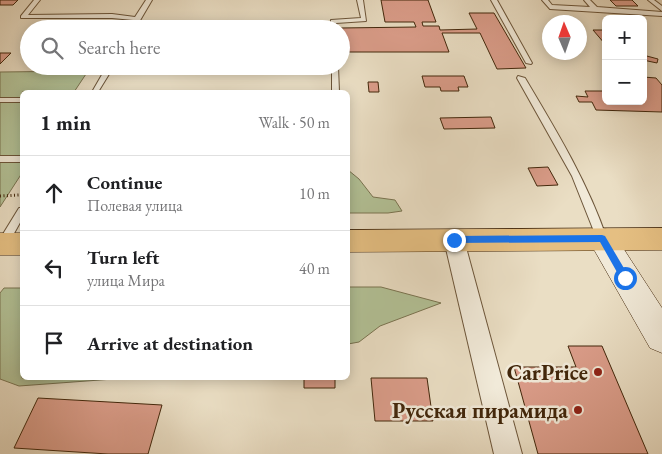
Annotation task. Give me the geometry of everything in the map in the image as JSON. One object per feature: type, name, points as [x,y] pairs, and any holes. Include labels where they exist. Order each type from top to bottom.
[{"type":"main road","points":[[602,239],[662,337]]},
{"type":"main road","points":[[350,241],[662,239]]},
{"type":"street","points":[[454,240],[508,454]]},
{"type":"lane","points":[[37,0],[23,17],[112,16],[137,19],[149,0]]},
{"type":"lane","points":[[350,20],[364,20],[360,0]]},
{"type":"lane","points":[[494,0],[530,63]]},
{"type":"lane","points":[[545,0],[550,7],[662,14]]},
{"type":"lane","points":[[587,0],[595,9]]},
{"type":"lane","points":[[651,0],[660,5]]},
{"type":"lane","points":[[96,90],[105,75]]},
{"type":"lane","points":[[335,75],[336,90]]},
{"type":"lane","points":[[521,78],[582,185],[594,212],[602,239]]},
{"type":"lane","points":[[0,100],[20,100]]},
{"type":"lane","points":[[0,159],[20,159]]},
{"type":"lane","points":[[8,244],[20,216]]},
{"type":"path","points":[[0,196],[20,195]]},
{"type":"green space","points":[[0,72],[20,72],[20,75],[85,75],[75,90],[20,90],[20,176],[0,207]]},
{"type":"green space","points":[[350,172],[359,179],[373,197],[395,200],[402,211],[350,213]]},
{"type":"green space","points":[[350,287],[381,287],[441,303],[380,326],[359,342],[350,344]]},
{"type":"green space","points":[[4,288],[20,288],[20,380],[100,380],[19,386],[0,379],[0,293]]},
{"type":"building","points":[[0,0],[18,0],[13,5],[0,5]]},
{"type":"building","points":[[381,0],[428,0],[436,22],[422,22],[423,26],[439,26],[440,30],[477,29],[469,13],[494,13],[526,68],[497,69],[480,33],[442,33],[449,52],[350,52],[350,28],[416,27],[414,22],[385,22]]},
{"type":"building","points":[[610,0],[632,0],[638,6],[616,6]]},
{"type":"building","points":[[593,30],[602,30],[602,40]]},
{"type":"building","points":[[0,53],[11,53],[0,64]]},
{"type":"building","points":[[647,56],[658,59],[657,63],[647,61]]},
{"type":"building","points":[[422,76],[464,76],[468,87],[458,87],[459,91],[441,91],[440,87],[425,87]]},
{"type":"building","points":[[647,77],[656,78],[662,85],[662,112],[596,110],[592,102],[579,102],[576,96],[588,97],[585,91],[602,91],[602,105],[647,105]]},
{"type":"building","points":[[368,82],[378,82],[379,92],[369,92]]},
{"type":"building","points":[[491,117],[495,128],[444,129],[440,118]]},
{"type":"building","points":[[548,167],[558,185],[537,186],[528,168]]},
{"type":"building","name":"Русская пирамида","points":[[568,346],[602,346],[648,454],[538,454],[514,367],[576,367]]},
{"type":"building","points":[[371,378],[427,378],[433,421],[375,421]]},
{"type":"building","points":[[304,380],[335,380],[335,388],[304,388]]},
{"type":"building","points":[[38,398],[162,405],[148,454],[108,454],[14,448]]},
{"type":"place","name":"CarPrice","points":[[598,372]]},
{"type":"place","name":"Русская пирамида","points":[[578,410]]},
{"type":"route","points":[[454,240],[602,239],[625,278]]}]
